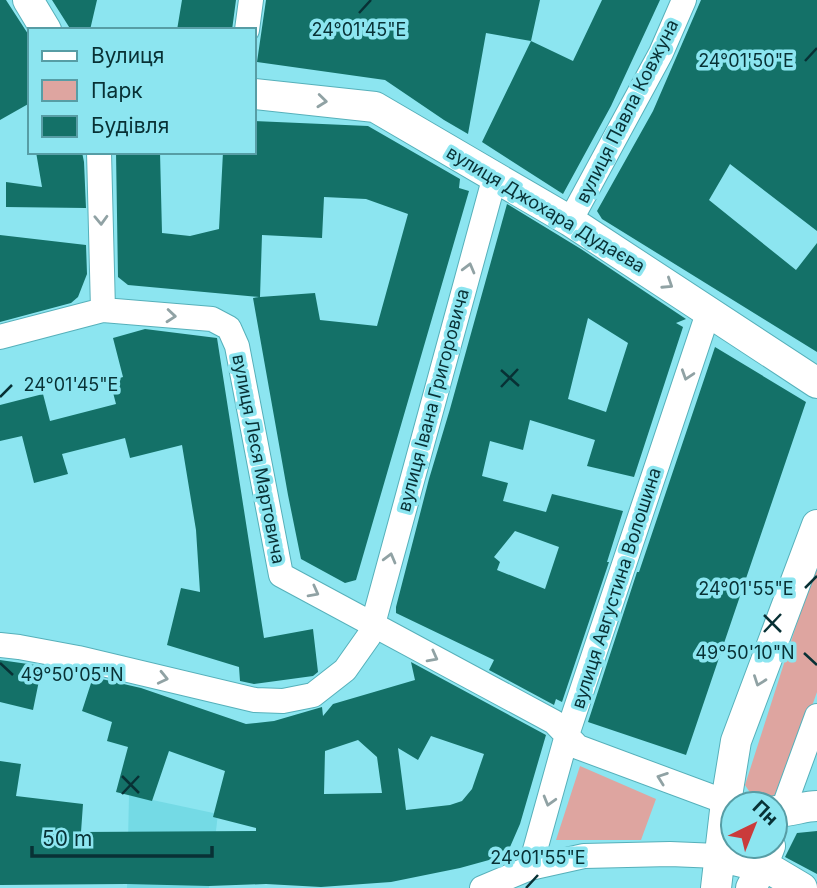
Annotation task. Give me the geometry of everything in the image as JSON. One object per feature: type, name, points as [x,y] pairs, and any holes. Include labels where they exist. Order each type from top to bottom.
[{"type":"street","points":[[28,0],[45,28]]},
{"type":"street","points":[[247,28],[251,0]]},
{"type":"street","name":"вулиця Павла Ковжуна","points":[[570,221],[661,53],[684,0]]},
{"type":"street","name":"вулиця Джохара Дудаєва","points":[[256,94],[375,107],[570,221],[817,383]]},
{"type":"street","points":[[0,337],[103,310],[99,154]]},
{"type":"street","name":"вулиця Івана Григоровича","points":[[0,645],[78,658],[255,700],[283,701],[313,695],[345,670],[369,636],[373,624],[495,176]]},
{"type":"street","name":"вулиця Леся Мартовича","points":[[103,310],[212,319],[229,328],[237,346],[281,575],[373,624]]},
{"type":"street","name":"вулиця Августина Волошина","points":[[530,868],[568,735],[709,310]]},
{"type":"street","points":[[731,790],[736,741],[817,525]]},
{"type":"street","points":[[373,624],[554,722],[578,747],[719,799]]},
{"type":"street","points":[[788,790],[817,716]]},
{"type":"street","points":[[789,812],[803,806],[817,806]]},
{"type":"street","points":[[716,888],[719,852]]},
{"type":"street","points":[[482,888],[530,868],[584,856],[670,855],[718,856],[770,869],[802,888]]},
{"type":"shaded area","points":[[129,795],[218,814],[209,888],[127,888]]},
{"type":"green space","points":[[817,569],[817,692],[782,790],[748,790],[745,785],[804,601]]},
{"type":"green space","points":[[580,766],[656,799],[641,840],[556,840]]},
{"type":"building","points":[[0,0],[6,0],[28,34],[28,104],[0,120]]},
{"type":"building","points":[[52,0],[97,0],[90,28],[70,28]]},
{"type":"building","points":[[182,0],[236,0],[232,28],[177,28]]},
{"type":"building","points":[[266,0],[540,0],[531,41],[486,33],[468,134],[385,80],[257,62]]},
{"type":"building","points":[[602,0],[660,0],[611,106],[563,194],[482,142],[531,41],[573,61]]},
{"type":"building","points":[[701,0],[817,0],[817,231],[730,164],[709,200],[796,270],[817,243],[817,352],[602,219],[597,211],[653,111]]},
{"type":"building","points":[[256,121],[368,126],[460,179],[459,188],[469,191],[356,580],[345,583],[301,559],[253,298],[259,297],[128,285],[118,277],[116,154],[160,154],[162,233],[190,236],[219,229],[223,154],[256,154]],"holes":[[[324,197],[366,199],[408,214],[377,326],[320,320],[315,293],[260,297],[262,235],[322,238]]]},
{"type":"building","points":[[36,154],[82,154],[86,208],[6,207],[6,182],[42,187]]},
{"type":"building","points":[[507,204],[581,249],[686,319],[676,323],[683,327],[634,477],[587,466],[595,440],[530,420],[523,450],[490,441],[482,476],[508,483],[503,501],[546,512],[552,494],[623,511],[609,562],[562,702],[556,699],[554,705],[489,670],[494,660],[396,613],[429,479]],"holes":[[[588,318],[628,343],[606,412],[568,399]],[[515,531],[559,547],[545,589],[497,570],[500,562],[494,557]]]},
{"type":"building","points":[[0,235],[86,245],[87,274],[78,297],[71,303],[0,322]]},
{"type":"building","points":[[145,329],[217,338],[264,638],[313,629],[318,672],[313,676],[254,684],[240,681],[239,667],[167,645],[181,588],[200,592],[196,530],[182,445],[130,458],[125,438],[62,454],[68,474],[34,483],[22,436],[0,441],[0,405],[43,394],[50,421],[116,404],[110,381],[123,377],[113,338]]},
{"type":"building","points":[[715,347],[806,402],[686,755],[588,722]]},
{"type":"building","points":[[0,660],[42,666],[33,710],[0,702]]},
{"type":"building","points":[[411,662],[546,735],[520,824],[510,847],[489,860],[391,882],[321,887],[266,884],[0,885],[0,761],[21,764],[16,796],[83,804],[81,832],[256,831],[256,828],[213,817],[225,771],[169,751],[152,801],[116,792],[128,747],[107,741],[112,722],[82,711],[93,677],[141,688],[246,724],[274,721],[322,707],[323,716],[333,704],[415,680]],"holes":[[[431,736],[484,754],[472,789],[462,801],[406,810],[398,748],[418,760]],[[358,740],[377,757],[382,793],[324,794],[325,751]]]},
{"type":"building","points":[[817,831],[817,874],[789,859],[789,849],[797,833]]}]
